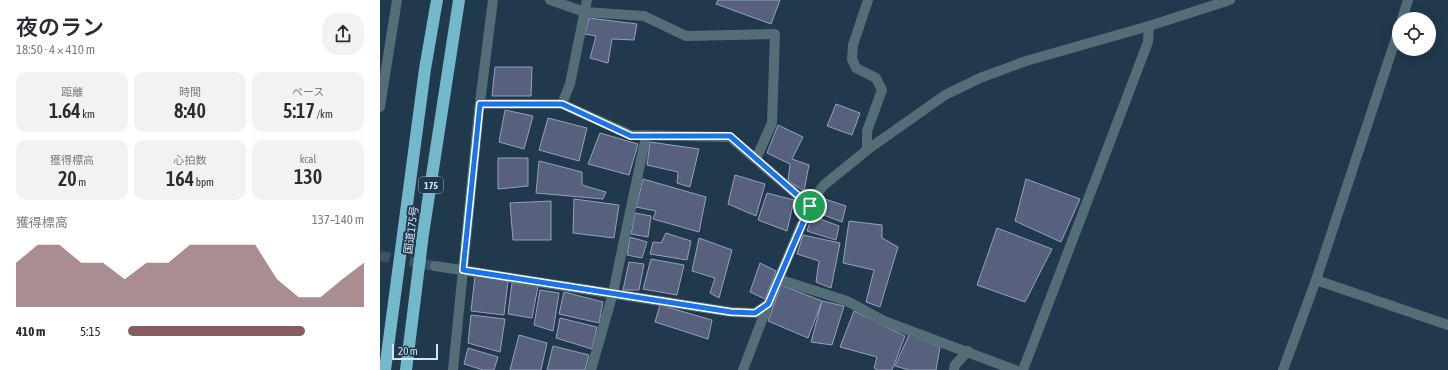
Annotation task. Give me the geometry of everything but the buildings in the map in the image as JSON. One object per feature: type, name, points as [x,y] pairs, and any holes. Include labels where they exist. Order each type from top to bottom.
[{"type":"highway","name":"国道175号","points":[[385,370],[423,84],[437,0]]},
{"type":"highway","name":"国道175号","points":[[406,370],[426,219],[459,0]]},
{"type":"street","points":[[380,107],[397,0]]},
{"type":"street","points":[[453,370],[480,104],[493,0]]},
{"type":"street","points":[[550,0],[585,12],[644,16],[686,36],[775,34],[772,123],[756,159]]},
{"type":"street","points":[[562,104],[570,84],[587,0]]},
{"type":"street","points":[[867,150],[868,131],[882,90],[876,78],[856,68],[852,59],[853,45],[868,0]]},
{"type":"street","points":[[743,370],[778,279],[812,200],[824,185],[867,150],[945,95],[980,78],[1026,61],[1149,26],[1230,0]]},
{"type":"street","points":[[1404,12],[1408,0]]},
{"type":"street","points":[[1023,370],[1148,42],[1149,26]]},
{"type":"street","points":[[1283,370],[1316,280],[1392,50]]},
{"type":"street","points":[[480,104],[562,104],[631,136],[730,136],[810,206]]},
{"type":"street","points":[[591,370],[613,293],[646,136]]},
{"type":"street","points":[[435,266],[731,312],[755,313],[768,304]]},
{"type":"street","points":[[778,279],[847,301],[884,321],[1015,370]]},
{"type":"street","points":[[1316,280],[1448,326]]},
{"type":"street","points":[[954,370],[955,365],[968,352]]},
{"type":"tunnel","points":[[380,256],[435,266]]},
{"type":"route","points":[[480,104],[562,104],[631,136],[730,136],[810,206],[768,304],[755,313],[731,312],[463,270],[480,104]]}]
